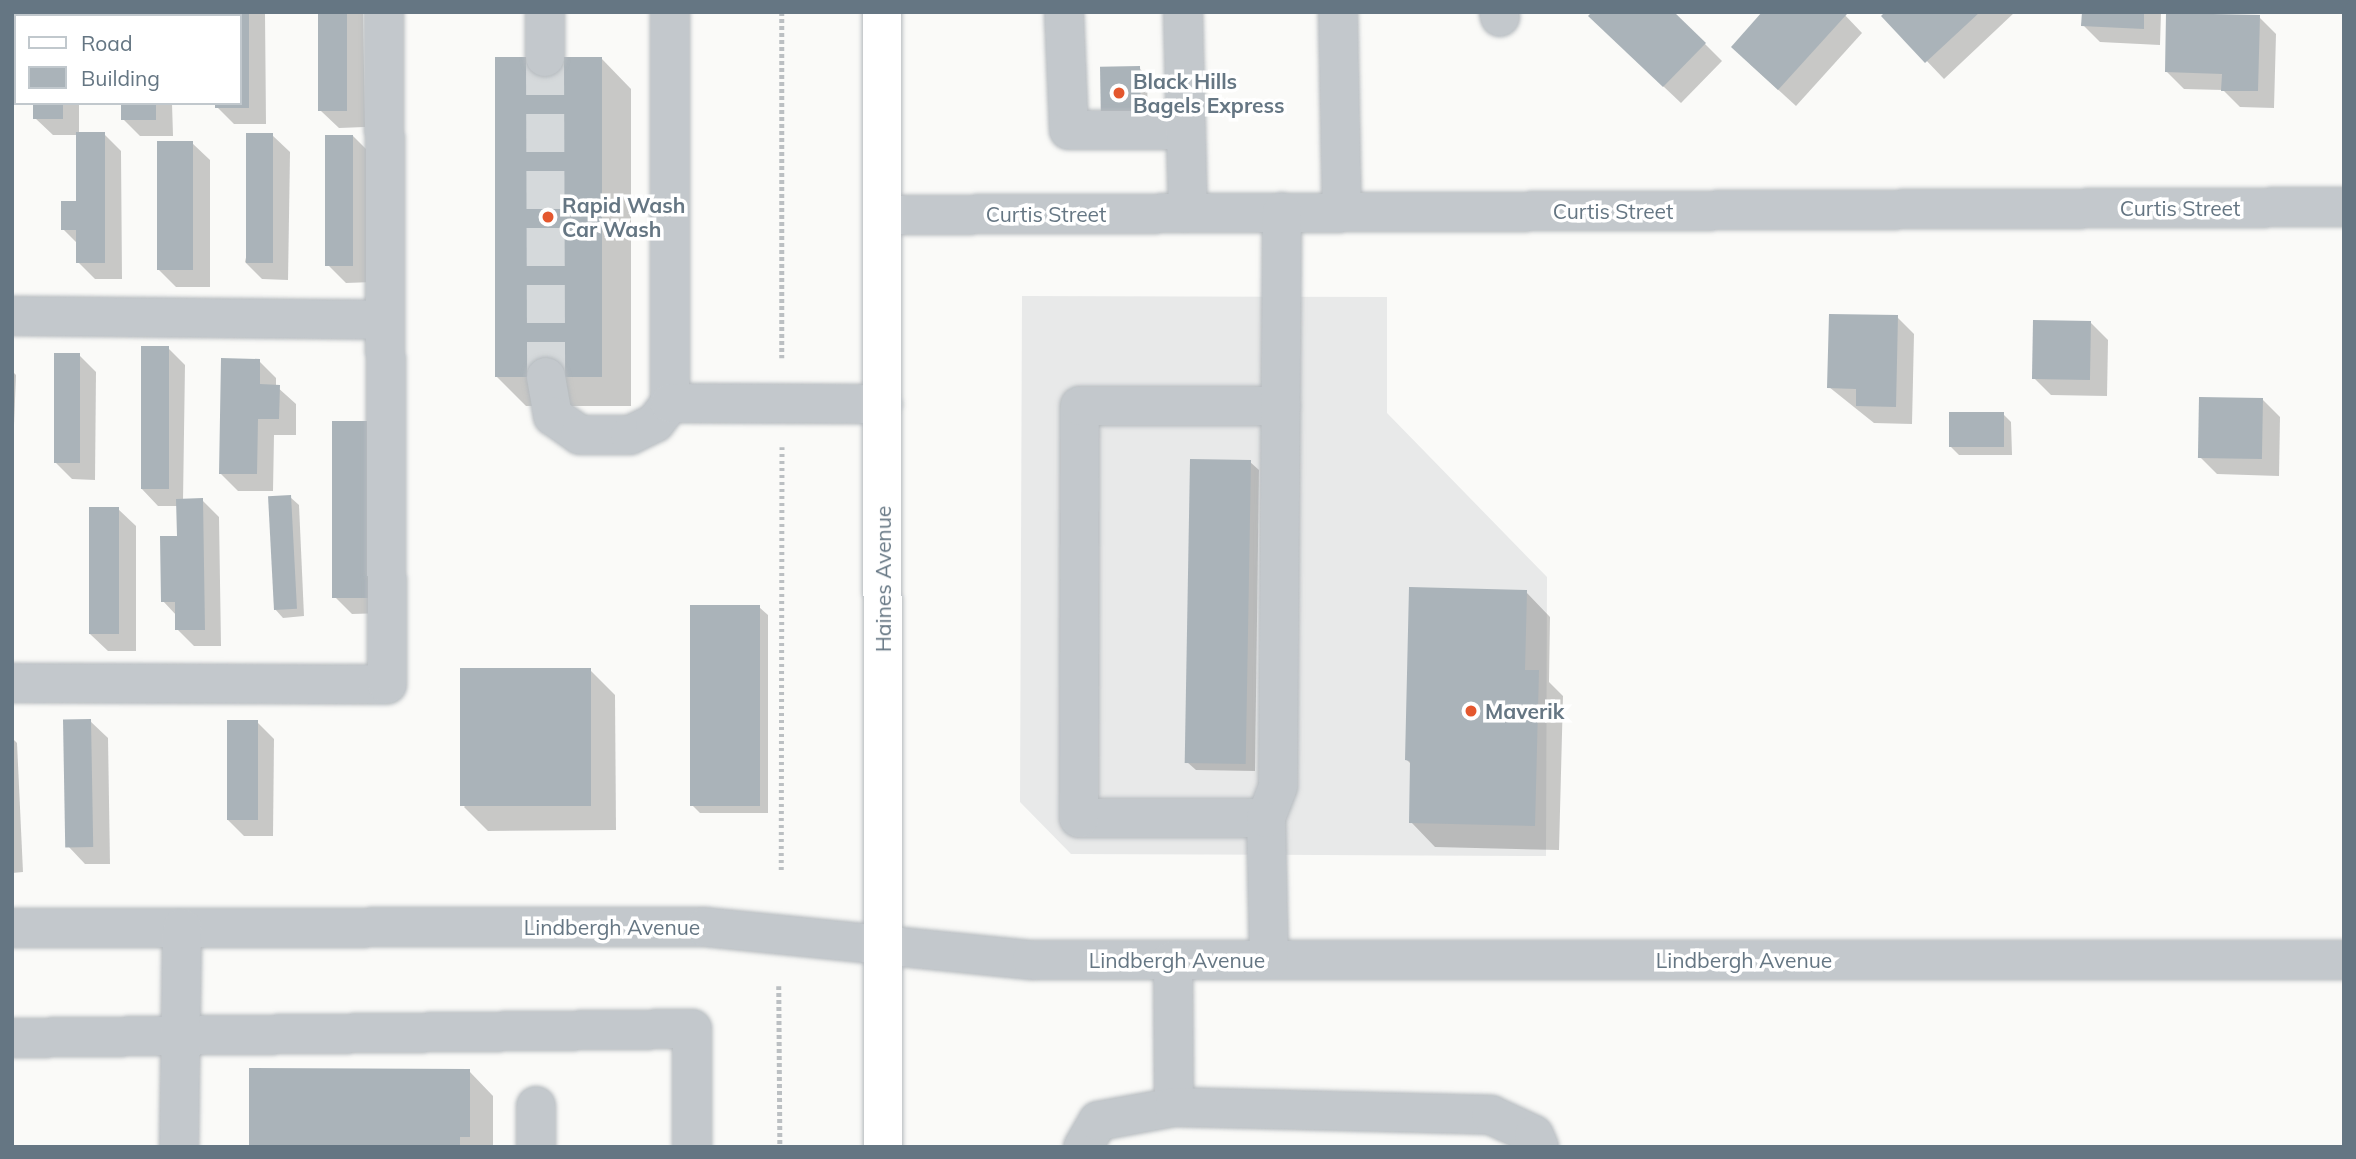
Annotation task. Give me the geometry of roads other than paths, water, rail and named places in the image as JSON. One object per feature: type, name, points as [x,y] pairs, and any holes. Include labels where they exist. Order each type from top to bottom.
[{"type":"main road","name":"Haines Avenue","points":[[882,12],[883,1147]]},
{"type":"street","points":[[12,683],[387,684],[384,12]]},
{"type":"street","points":[[545,12],[545,57]]},
{"type":"street","points":[[546,377],[553,416],[580,435],[630,435],[655,423],[670,403],[670,12]]},
{"type":"street","points":[[1064,12],[1069,130],[1186,130]]},
{"type":"street","points":[[1184,12],[1188,213]]},
{"type":"street","points":[[1338,12],[1342,212]]},
{"type":"street","name":"Curtis Street","points":[[883,215],[2344,207]]},
{"type":"street","points":[[1269,960],[1266,818],[1278,786],[1282,212]]},
{"type":"street","points":[[12,316],[386,320]]},
{"type":"street","points":[[670,403],[883,404]]},
{"type":"street","points":[[1266,818],[1079,818],[1080,405],[1281,406]]},
{"type":"street","name":"Lindbergh Avenue","points":[[12,928],[705,927],[1031,960],[2344,960]]},
{"type":"street","points":[[179,1147],[182,928]]},
{"type":"street","points":[[1173,960],[1174,1107]]},
{"type":"street","points":[[12,1038],[692,1029],[692,1147]]},
{"type":"street","points":[[536,1106],[536,1147]]},
{"type":"street","points":[[1083,1147],[1098,1121],[1174,1107],[1491,1115],[1534,1135],[1539,1147]]},
{"type":"tunnel","points":[[545,57],[546,377]]},
{"type":"place","name":"Black Hills Bagels Express","points":[[1119,93]]},
{"type":"place","name":"Rapid Wash Car Wash","points":[[548,217]]},
{"type":"place","name":"Maverik","points":[[1471,711]]}]
